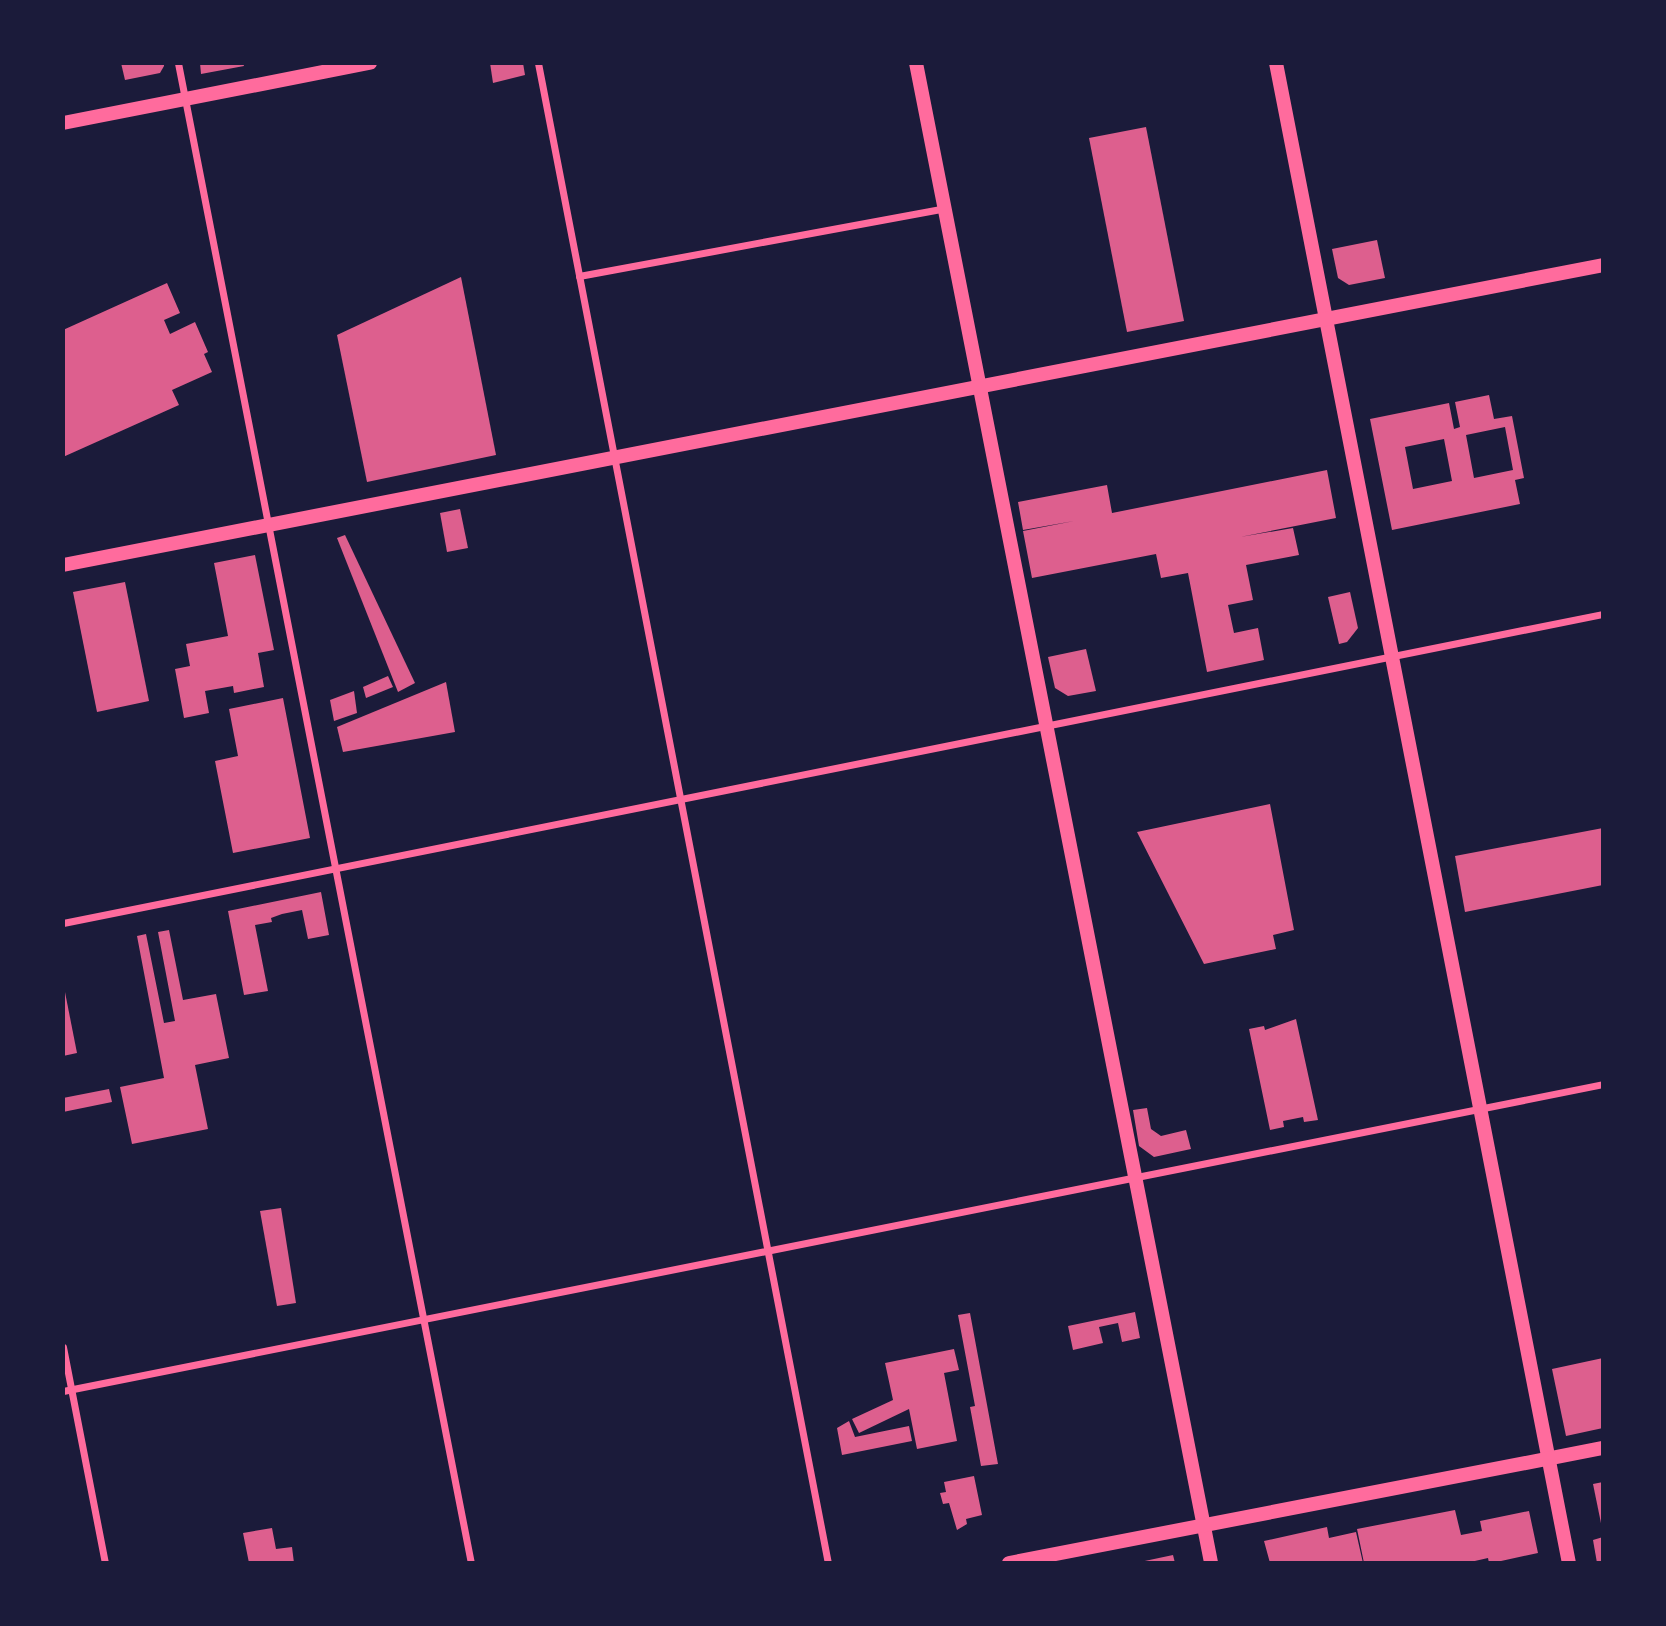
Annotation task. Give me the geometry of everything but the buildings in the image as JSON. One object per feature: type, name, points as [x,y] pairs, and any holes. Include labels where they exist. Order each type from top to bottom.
[{"type":"main road","points":[[63,123],[370,63]]},
{"type":"main road","points":[[916,63],[1211,1563]]},
{"type":"main road","points":[[1276,63],[1569,1563]]},
{"type":"main road","points":[[63,565],[1603,265]]},
{"type":"main road","points":[[1009,1563],[1603,1448]]},
{"type":"street","points":[[178,63],[471,1563]]},
{"type":"street","points":[[538,63],[828,1563]]},
{"type":"street","points":[[579,276],[944,208]]},
{"type":"street","points":[[63,923],[1603,614]]},
{"type":"street","points":[[67,1390],[1603,1084]]},
{"type":"street","points":[[63,1347],[67,1390],[105,1563]]}]
